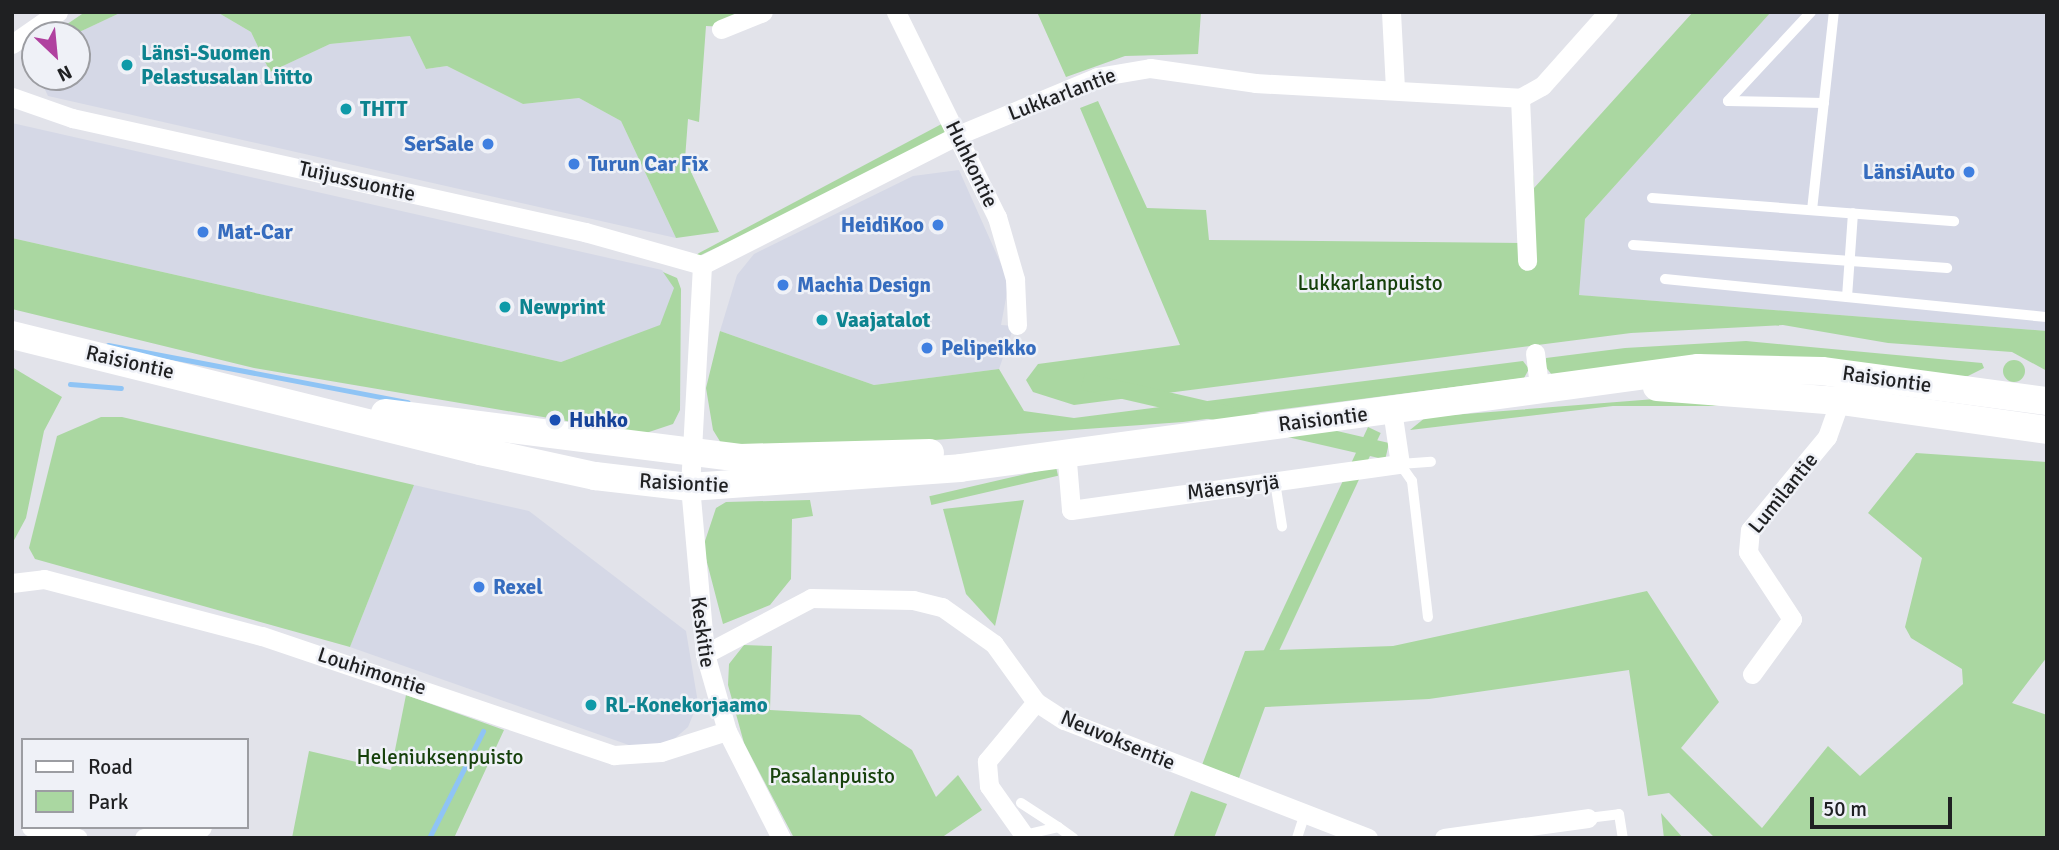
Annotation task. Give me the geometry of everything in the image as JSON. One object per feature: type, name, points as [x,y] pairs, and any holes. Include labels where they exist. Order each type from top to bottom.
[{"type":"main road","name":"Raisiontie","points":[[12,335],[330,409],[595,476],[690,486],[892,474],[1055,451],[1602,385],[1844,387],[2047,401]]},
{"type":"main road","name":"Raisiontie","points":[[1844,387],[2047,430]]},
{"type":"main road","name":"Raisiontie","points":[[330,409],[432,416],[690,453],[806,458],[1055,451]]},
{"type":"street","points":[[12,44],[58,12]]},
{"type":"street","points":[[721,29],[763,12]]},
{"type":"street","name":"Huhkontie","points":[[896,12],[958,135],[1009,251],[1017,325]]},
{"type":"street","points":[[1391,12],[1395,88]]},
{"type":"street","points":[[1527,261],[1520,98],[1542,86],[1608,12]]},
{"type":"street","name":"Lukkarlantie","points":[[702,265],[958,135],[1070,86],[1137,69],[1255,83],[1395,88],[1520,98]]},
{"type":"street","name":"Tuijussuontie","points":[[12,97],[62,115],[702,265]]},
{"type":"street","points":[[690,453],[702,265]]},
{"type":"street","points":[[1535,354],[1540,392]]},
{"type":"street","name":"Lumilantie","points":[[1752,674],[1792,620],[1748,552],[1749,530],[1814,455],[1844,387]]},
{"type":"street","points":[[1392,410],[1400,464]]},
{"type":"street","name":"Mäensyrjä","points":[[1055,451],[1071,510],[1400,464]]},
{"type":"street","name":"Keskitie","points":[[690,453],[690,486],[705,654],[727,731],[781,838]]},
{"type":"street","name":"Louhimontie","points":[[12,583],[44,579],[262,636],[614,755],[661,752],[727,731]]},
{"type":"street","name":"Neuvoksentie","points":[[705,654],[811,598],[912,600],[969,622],[994,644],[1036,702],[1064,720],[1304,816],[1368,838]]},
{"type":"street","points":[[1025,836],[989,786],[986,761],[1036,702]]},
{"type":"street","points":[[1444,838],[1526,833],[1588,818]]},
{"type":"street","points":[[40,829],[78,838]]},
{"type":"street","points":[[144,838],[191,829]]},
{"type":"lane","points":[[1811,12],[1728,101],[1824,103]]},
{"type":"lane","points":[[1812,210],[1834,12]]},
{"type":"lane","points":[[1652,198],[1954,221]]},
{"type":"lane","points":[[1847,297],[1853,213]]},
{"type":"lane","points":[[1633,244],[1947,268]]},
{"type":"lane","points":[[1665,279],[2047,317]]},
{"type":"lane","points":[[1400,464],[1431,462]]},
{"type":"lane","points":[[1400,464],[1412,481],[1428,617]]},
{"type":"lane","points":[[1275,482],[1282,526]]},
{"type":"lane","points":[[1021,803],[1073,838]]},
{"type":"lane","points":[[1588,818],[1619,814],[1623,838]]},
{"type":"lane","points":[[1297,838],[1304,816]]},
{"type":"lane","points":[[1025,836],[1058,827]]},
{"type":"shaded area","points":[[122,12],[217,12],[251,32],[270,72],[330,44],[411,36],[426,69],[447,66],[523,104],[579,98],[621,121],[676,238],[48,96],[46,91],[91,91],[91,27]]},
{"type":"shaded area","points":[[1771,12],[2047,12],[2047,331],[1578,295],[1585,219]]},
{"type":"shaded area","points":[[12,123],[662,270],[675,286],[676,320],[561,362],[12,238]]},
{"type":"shaded area","points":[[959,170],[1009,282],[1001,325],[1014,326],[999,369],[874,385],[720,331],[737,275],[754,254],[913,176]]},
{"type":"shaded area","points":[[414,485],[529,511],[686,631],[698,703],[688,727],[666,746],[643,750],[350,647]]},
{"type":"green space","points":[[85,12],[122,12],[91,27],[91,21],[72,21]]},
{"type":"green space","points":[[217,12],[737,12],[726,27],[706,26],[699,122],[688,119],[685,159],[719,232],[676,238],[621,121],[579,98],[523,104],[447,66],[426,69],[410,36],[330,44],[270,72],[251,32]]},
{"type":"green space","points":[[1037,12],[1201,12],[1198,54],[1125,56],[1066,77]]},
{"type":"green space","name":"Lukkarlanpuisto","points":[[1693,12],[1771,12],[1585,219],[1579,295],[2047,331],[2047,371],[2012,352],[1888,343],[1783,325],[1631,333],[1074,405],[1033,392],[1026,380],[1038,364],[1180,345],[1080,108],[1098,101],[1147,208],[1206,210],[1209,240],[1524,243],[1529,119],[1534,188]]},
{"type":"green space","points":[[951,119],[958,135],[688,261],[699,253]]},
{"type":"green space","points":[[12,238],[561,362],[660,325],[674,288],[663,272],[677,278],[681,289],[680,410],[673,424],[643,434],[254,368],[12,309]]},
{"type":"green space","points":[[720,331],[874,385],[999,369],[1024,411],[1074,418],[1523,361],[1529,369],[1524,378],[1183,422],[794,450],[721,443],[713,430],[706,388]]},
{"type":"green space","points":[[1746,341],[1982,363],[1984,368],[1968,376],[1552,375],[1545,366],[1546,358],[1625,348]]},
{"type":"green space","points":[[2014,360],[2022,363],[2025,371],[2022,379],[2014,382],[2006,379],[2003,371],[2006,363]]},
{"type":"green space","points":[[12,367],[62,397],[44,431],[26,518],[12,544]]},
{"type":"green space","points":[[1085,373],[1389,443],[1385,460],[1081,389]]},
{"type":"green space","points":[[1668,398],[1719,406],[1613,406],[1410,430],[1426,417]]},
{"type":"green space","points":[[101,417],[122,417],[414,485],[350,647],[35,559],[29,548],[57,436]]},
{"type":"green space","points":[[1368,427],[1381,433],[1256,699],[1244,693]]},
{"type":"green space","points":[[1916,453],[2047,462],[2047,657],[2012,703],[2047,715],[2047,838],[1715,838],[1669,793],[1648,796],[1629,670],[1429,699],[1265,707],[1239,778],[1202,765],[1245,651],[1393,646],[1647,591],[1719,702],[1681,748],[1762,828],[1828,746],[1860,776],[1963,684],[1962,669],[1911,638],[1905,627],[1922,558],[1868,513]]},
{"type":"green space","points":[[1056,467],[1058,476],[931,505],[929,496]]},
{"type":"green space","points":[[810,500],[813,516],[792,519],[791,579],[770,605],[723,624],[703,547],[716,508],[726,502]]},
{"type":"green space","points":[[1024,500],[995,626],[966,594],[943,509]]},
{"type":"green space","name":"Pasalanpuisto","points":[[744,645],[772,646],[770,710],[860,715],[912,750],[936,797],[958,775],[982,810],[941,838],[794,838],[744,743],[728,685],[729,664]]},
{"type":"green space","name":"Heleniuksenpuisto","points":[[406,695],[504,730],[454,838],[292,838],[309,751],[391,770]]},
{"type":"green space","points":[[1191,791],[1227,804],[1214,838],[1173,838]]},
{"type":"green space","points":[[1661,813],[1683,838],[1664,838]]},
{"type":"waterway","points":[[108,345],[408,402]]},
{"type":"waterway","points":[[70,384],[121,388]]},
{"type":"waterway","points":[[429,838],[483,731]]},
{"type":"place","name":"Länsi-Suomen Pelastusalan Liitto","points":[[127,65]]},
{"type":"place","name":"THTT","points":[[346,109]]},
{"type":"place","name":"SerSale","points":[[488,144]]},
{"type":"place","name":"Turun Car Fix","points":[[574,164]]},
{"type":"place","name":"LänsiAuto","points":[[1969,172]]},
{"type":"place","name":"HeidiKoo","points":[[938,225]]},
{"type":"place","name":"Mat-Car","points":[[203,232]]},
{"type":"place","name":"Machia Design","points":[[783,285]]},
{"type":"place","name":"Newprint","points":[[505,307]]},
{"type":"place","name":"Vaajatalot","points":[[822,320]]},
{"type":"place","name":"Pelipeikko","points":[[927,348]]},
{"type":"place","name":"Huhko","points":[[555,420]]},
{"type":"place","name":"Rexel","points":[[479,587]]},
{"type":"place","name":"RL-Konekorjaamo","points":[[591,705]]}]
